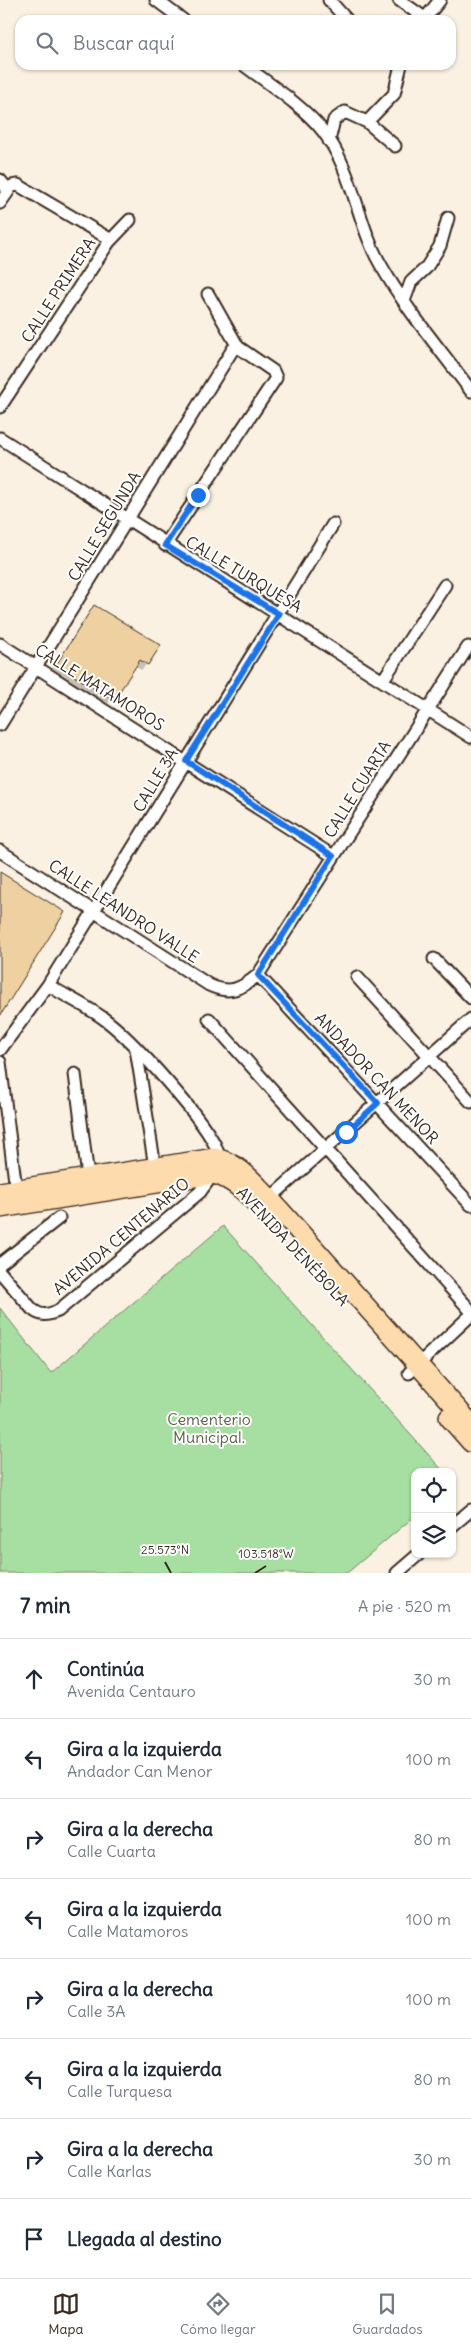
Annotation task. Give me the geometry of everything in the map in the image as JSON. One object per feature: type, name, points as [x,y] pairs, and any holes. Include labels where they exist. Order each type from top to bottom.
[{"type":"main road","points":[[8,1190],[155,1168],[214,1166]]},
{"type":"main road","points":[[0,1208],[214,1166]]},
{"type":"main road","name":"AVENIDA DENÉBOLA","points":[[214,1166],[225,1177],[265,1203],[413,1368],[471,1442]]},
{"type":"main road","name":"AVENIDA DENÉBOLA","points":[[413,1368],[470,1420]]},
{"type":"street","points":[[156,0],[176,15]]},
{"type":"street","points":[[329,0],[342,15]]},
{"type":"street","points":[[399,0],[420,15]]},
{"type":"street","points":[[428,15],[440,0]]},
{"type":"street","points":[[250,70],[307,115],[323,131],[350,184],[375,253],[404,300],[471,391]]},
{"type":"street","points":[[367,122],[394,94],[401,70]]},
{"type":"street","points":[[328,140],[334,120],[345,112],[367,122],[395,146]]},
{"type":"street","points":[[0,180],[10,188]]},
{"type":"street","points":[[0,203],[10,188],[18,185],[108,238],[110,242]]},
{"type":"street","points":[[404,300],[411,282],[426,268],[440,246],[448,218]]},
{"type":"street","name":"CALLE PRIMERA","points":[[0,407],[110,242],[130,220]]},
{"type":"street","points":[[165,545],[276,378],[276,374],[238,347],[208,294]]},
{"type":"street","name":"CALLE SEGUNDA","points":[[0,725],[126,518],[233,349],[238,347]]},
{"type":"street","name":"CALLE TURQUESA","points":[[0,438],[165,545],[279,614],[471,737]]},
{"type":"street","name":"CALLE 3A","points":[[0,1050],[48,985],[95,911],[334,524]]},
{"type":"street","points":[[383,680],[445,585]]},
{"type":"street","name":"CALLE MATAMOROS","points":[[0,644],[333,856]]},
{"type":"street","name":"CALLE CUARTA","points":[[233,990],[246,985],[258,975],[427,708],[468,647]]},
{"type":"street","name":"CALLE LEANDRO VALLE","points":[[0,851],[209,985],[220,990],[233,990]]},
{"type":"street","points":[[434,959],[471,998]]},
{"type":"street","name":"ANDADOR CAN MENOR","points":[[258,975],[471,1205]]},
{"type":"street","points":[[357,977],[471,1102]]},
{"type":"street","points":[[48,985],[106,1020],[136,1048],[206,1129],[217,1150],[214,1166]]},
{"type":"street","points":[[209,1019],[471,1313],[413,1368]]},
{"type":"street","points":[[265,1203],[326,1151],[471,1019]]},
{"type":"street","points":[[136,1048],[155,1168]]},
{"type":"street","points":[[0,1062],[8,1190]]},
{"type":"street","points":[[75,1074],[88,1177]]},
{"type":"street","name":"AVENIDA CENTENARIO","points":[[0,1272],[32,1309],[45,1315],[58,1311],[200,1192],[214,1166]]},
{"type":"street","points":[[0,1264],[58,1218]]},
{"type":"street","points":[[456,1523],[471,1510]]},
{"type":"street","points":[[397,1573],[414,1558]]},
{"type":"green space","name":"Cementerio Municipal.","points":[[223,1226],[440,1468],[411,1468],[411,1519],[347,1573],[0,1573],[0,1308],[51,1373]]},
{"type":"building","points":[[94,605],[161,645],[148,665],[140,660],[114,700],[56,665]]},
{"type":"building","points":[[0,872],[65,912],[0,1016]]},
{"type":"route","points":[[198,495],[165,545],[279,614],[186,761],[333,856],[258,975],[378,1103],[346,1132]]}]
